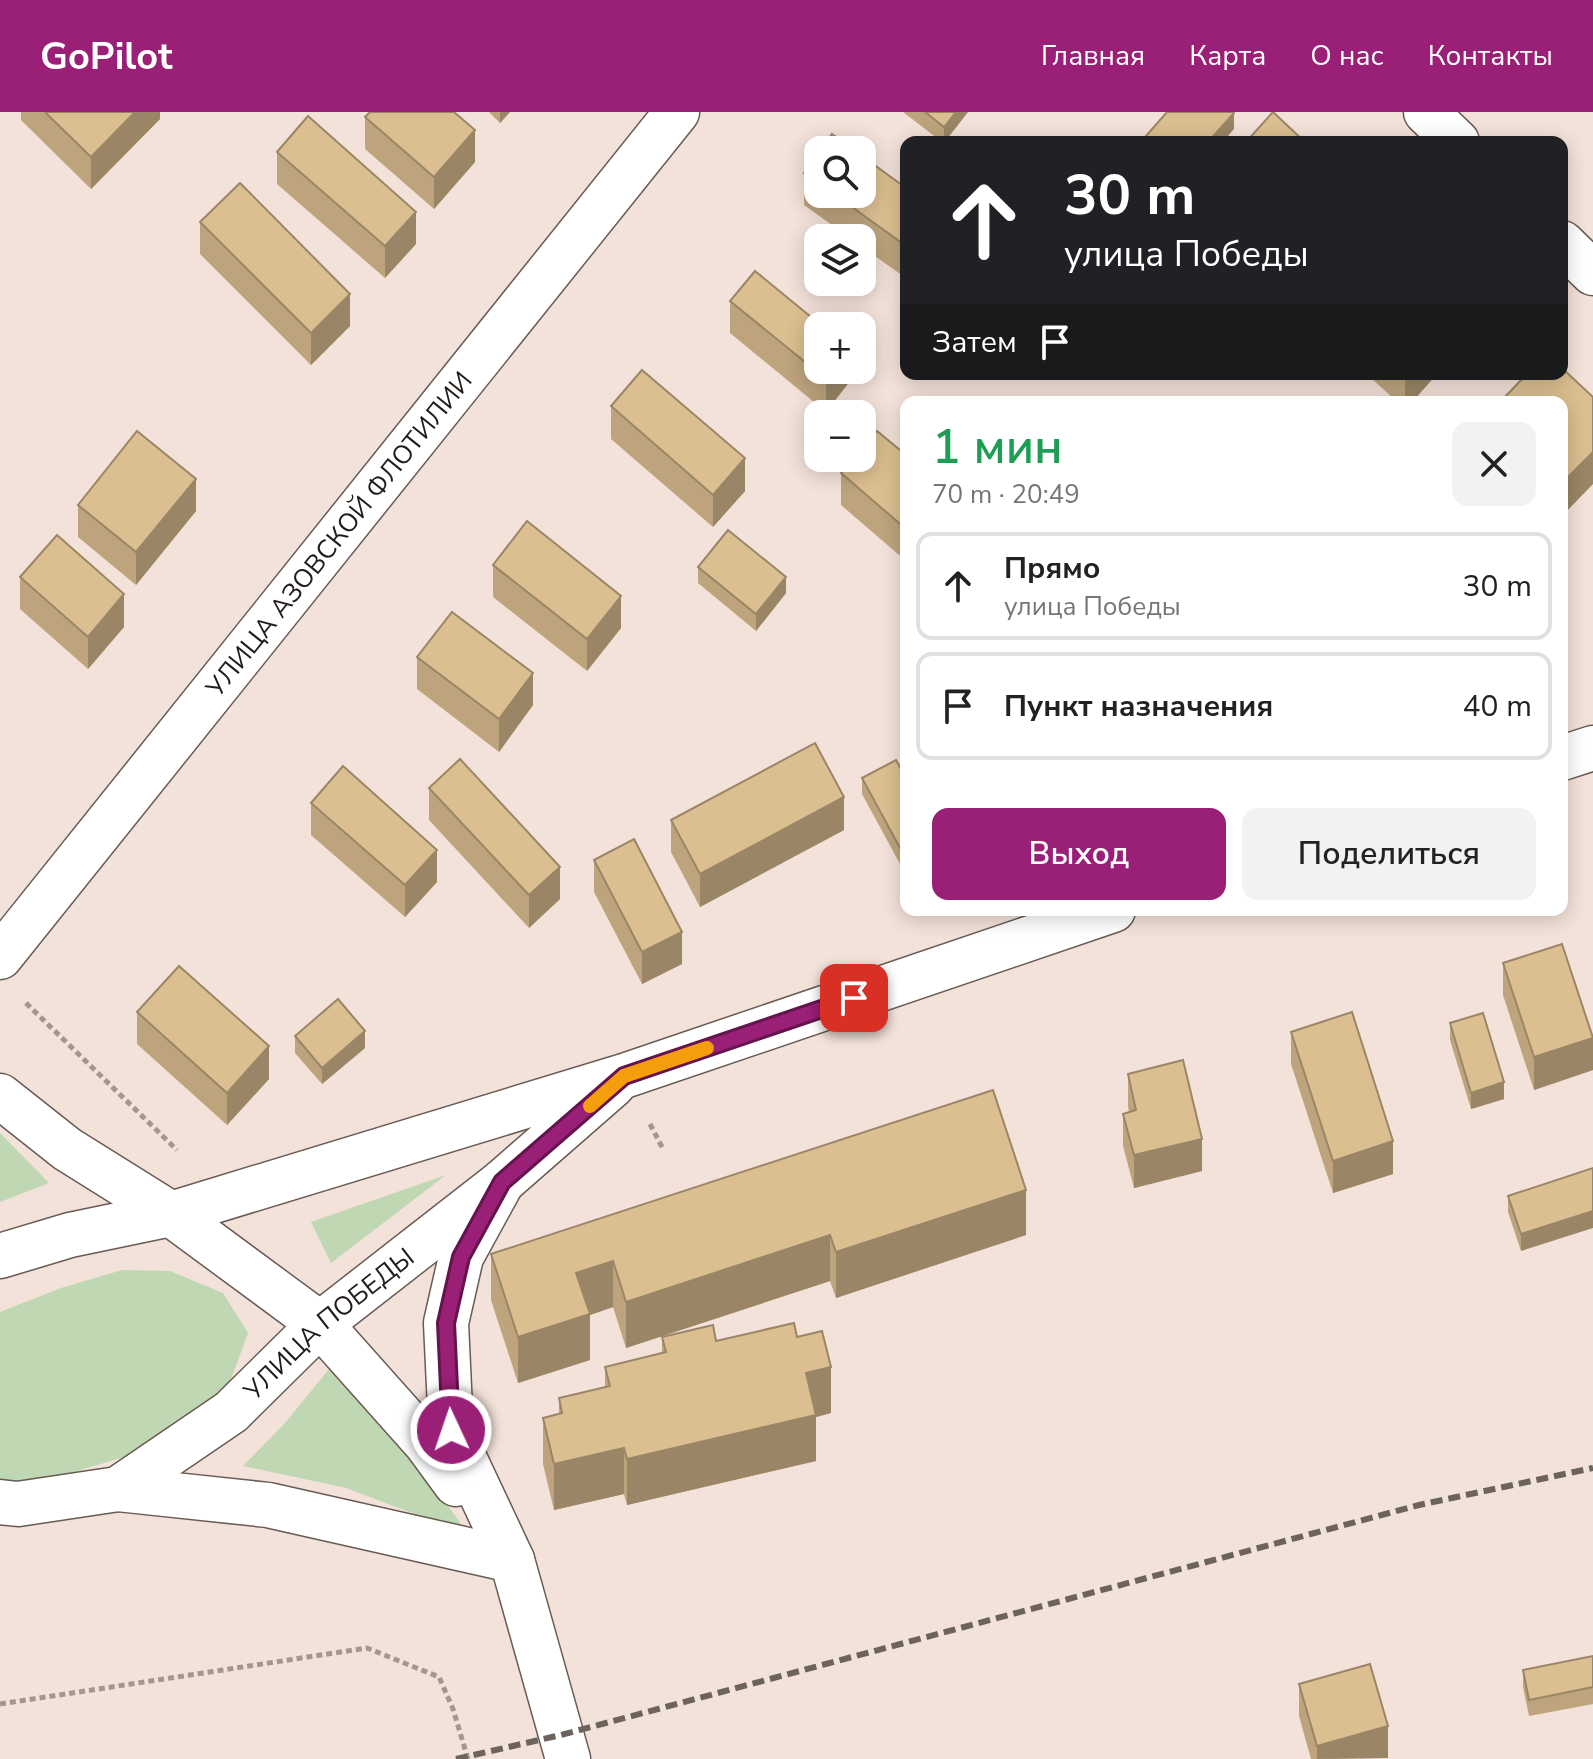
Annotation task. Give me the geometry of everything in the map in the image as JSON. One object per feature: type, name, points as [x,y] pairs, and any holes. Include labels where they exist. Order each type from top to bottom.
[{"type":"street","name":"УЛИЦА АЗОВСКОЙ ФЛОТИЛИИ","points":[[0,957],[677,112]]},
{"type":"street","points":[[1426,112],[1451,136]]},
{"type":"street","points":[[1568,249],[1593,273]]},
{"type":"street","points":[[1568,756],[1593,748]]},
{"type":"street","name":"УЛИЦА ПОБЕДЫ","points":[[0,1256],[70,1235],[171,1214],[624,1076],[1095,916]]},
{"type":"street","name":"УЛИЦА ПОБЕДЫ","points":[[0,1502],[18,1504],[118,1489],[231,1412],[320,1324],[502,1182],[624,1076]]},
{"type":"street","points":[[0,1096],[67,1149],[171,1214],[320,1324],[426,1443],[512,1560]]},
{"type":"street","points":[[502,1182],[461,1257],[446,1323],[451,1430],[512,1560],[568,1759]]},
{"type":"street","points":[[118,1489],[268,1505],[512,1560]]},
{"type":"path","points":[[22,999],[180,1153]]},
{"type":"path","points":[[624,1076],[663,1149]]},
{"type":"path","points":[[0,1704],[367,1648],[439,1677],[453,1709],[468,1759]]},
{"type":"green space","points":[[0,1133],[49,1183],[0,1202]]},
{"type":"green space","points":[[446,1175],[331,1263],[311,1222]]},
{"type":"green space","points":[[122,1270],[170,1271],[223,1293],[248,1333],[230,1382],[189,1422],[124,1457],[47,1480],[0,1485],[0,1312],[61,1288]]},
{"type":"green space","points":[[330,1368],[419,1465],[468,1534],[346,1488],[243,1466],[285,1423]]},
{"type":"building","points":[[45,112],[135,112],[91,157]]},
{"type":"building","points":[[370,112],[454,112],[475,130],[434,177],[365,117]]},
{"type":"building","points":[[925,112],[956,112],[944,127]]},
{"type":"building","points":[[1167,112],[1234,113],[1213,136],[1146,136]]},
{"type":"building","points":[[1273,112],[1299,136],[1251,136]]},
{"type":"building","points":[[308,116],[416,212],[385,246],[277,152]]},
{"type":"building","points":[[876,166],[900,184],[900,242],[853,208],[876,208]]},
{"type":"building","points":[[240,183],[350,294],[311,333],[200,222]]},
{"type":"building","points":[[755,271],[805,312],[804,361],[730,301]]},
{"type":"building","points":[[642,370],[745,458],[713,495],[611,406]]},
{"type":"building","points":[[1568,374],[1593,397],[1593,452],[1568,477],[1568,396],[1506,396],[1521,380],[1568,380]]},
{"type":"building","points":[[137,431],[196,479],[136,552],[78,505]]},
{"type":"building","points":[[877,431],[900,450],[900,524],[841,473],[876,472]]},
{"type":"building","points":[[527,521],[621,596],[587,639],[493,565]]},
{"type":"building","points":[[728,530],[786,577],[756,614],[698,567]]},
{"type":"building","points":[[57,535],[124,594],[88,637],[20,577]]},
{"type":"building","points":[[452,612],[533,673],[499,719],[417,657]]},
{"type":"building","points":[[815,743],[844,797],[700,874],[671,820]]},
{"type":"building","points":[[460,759],[560,867],[529,895],[429,788]]},
{"type":"building","points":[[896,760],[900,767],[900,848],[862,778]]},
{"type":"building","points":[[343,766],[437,850],[405,885],[311,803]]},
{"type":"building","points":[[634,839],[682,932],[642,952],[594,860]]},
{"type":"building","points":[[1562,944],[1593,1038],[1534,1057],[1503,963]]},
{"type":"building","points":[[179,966],[269,1046],[227,1093],[137,1012]]},
{"type":"building","points":[[338,999],[365,1031],[322,1068],[295,1036]]},
{"type":"building","points":[[1352,1012],[1393,1141],[1333,1161],[1291,1032]]},
{"type":"building","points":[[1483,1013],[1504,1082],[1471,1093],[1450,1023]]},
{"type":"building","points":[[1183,1060],[1202,1139],[1134,1155],[1123,1114],[1136,1110],[1128,1074]]},
{"type":"building","points":[[993,1090],[1026,1190],[836,1252],[830,1235],[626,1302],[613,1261],[576,1273],[590,1314],[518,1337],[491,1254]]},
{"type":"building","points":[[1593,1168],[1593,1211],[1521,1234],[1508,1196]]},
{"type":"building","points":[[794,1323],[797,1337],[822,1331],[831,1367],[806,1373],[816,1415],[627,1459],[624,1448],[554,1464],[543,1418],[562,1413],[559,1398],[610,1386],[605,1367],[666,1352],[662,1337],[713,1325],[716,1341]]},
{"type":"building","points":[[1593,1656],[1593,1687],[1529,1700],[1523,1670]]},
{"type":"building","points":[[1370,1664],[1388,1726],[1317,1746],[1299,1684]]},
{"type":"railway","points":[[456,1759],[561,1735],[1419,1505],[1593,1468]]},
{"type":"slow traffic","points":[[590,1106],[624,1076],[707,1048]]},
{"type":"route","points":[[451,1430],[446,1323],[461,1257],[502,1182],[624,1076],[854,998]]}]
